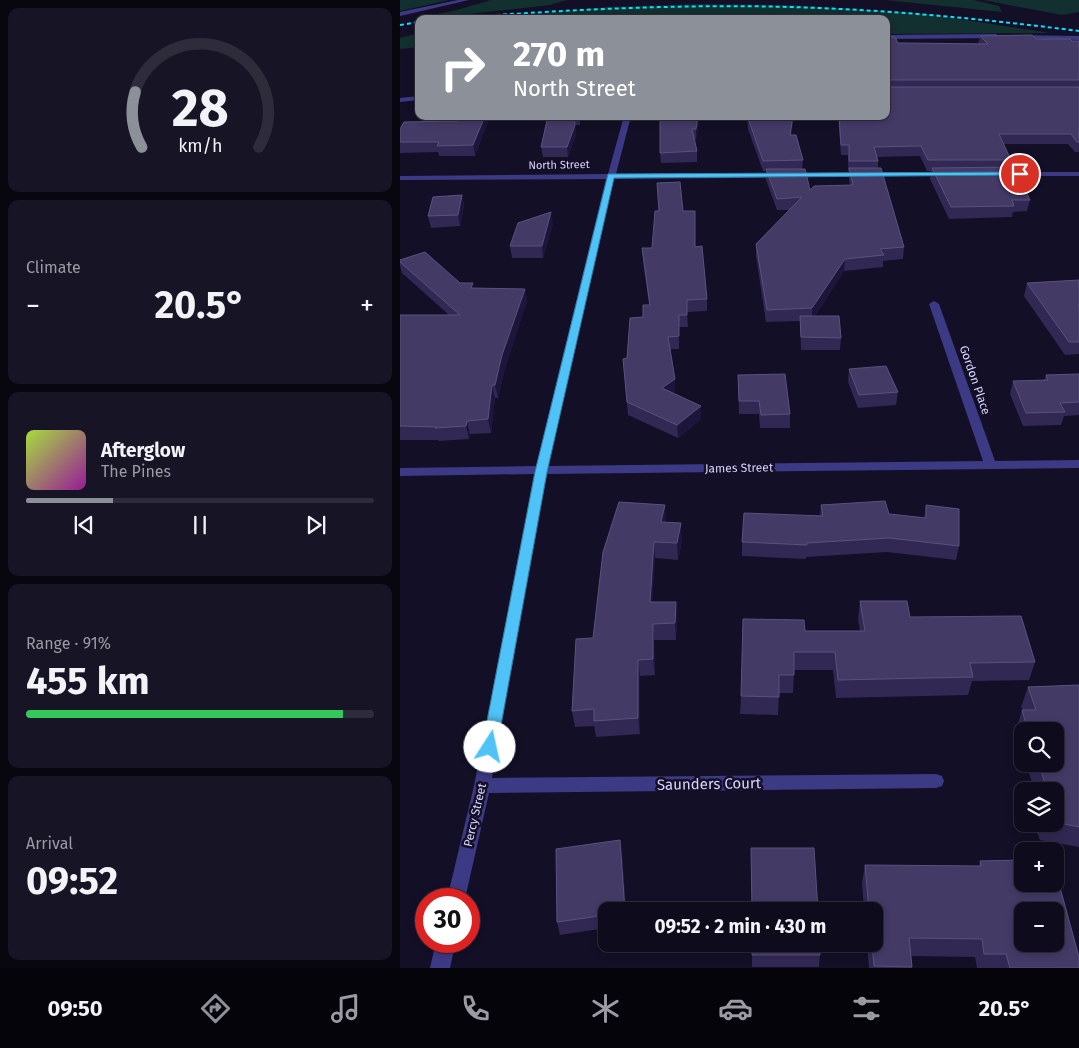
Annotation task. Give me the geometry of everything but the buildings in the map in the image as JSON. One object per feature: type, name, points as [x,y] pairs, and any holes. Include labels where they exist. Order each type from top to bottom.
[{"type":"street","points":[[400,14],[466,0]]},
{"type":"street","points":[[890,37],[1001,36]]},
{"type":"street","points":[[1010,36],[1079,38]]},
{"type":"street","points":[[400,100],[415,98]]},
{"type":"street","name":"Percy Street","points":[[459,888],[482,786],[541,472],[611,176],[627,120]]},
{"type":"street","name":"North Street","points":[[400,178],[960,174]]},
{"type":"street","points":[[990,174],[1079,174]]},
{"type":"street","name":"Gordon Place","points":[[934,304],[990,465]]},
{"type":"street","name":"James Street","points":[[400,472],[541,472],[1079,464]]},
{"type":"street","name":"Saunders Court","points":[[482,786],[936,781]]},
{"type":"street","points":[[440,968],[443,953]]},
{"type":"green space","points":[[400,0],[449,0],[400,11]]},
{"type":"green space","points":[[491,0],[567,0],[550,5],[461,15],[432,15]]},
{"type":"green space","points":[[885,0],[973,0],[999,6],[1002,12]]},
{"type":"green space","points":[[983,0],[1079,0],[1079,12],[1062,15]]},
{"type":"green space","points":[[703,4],[791,5],[926,14],[1051,33],[890,34],[890,15],[523,15],[607,7]]},
{"type":"green space","points":[[415,34],[415,47],[400,49],[400,38]]},
{"type":"railway","points":[[497,15],[691,6],[791,7],[931,15],[1079,31]]},
{"type":"railway","points":[[400,25],[415,23]]},
{"type":"route","points":[[490,747],[541,472],[611,176],[1020,174]]}]
